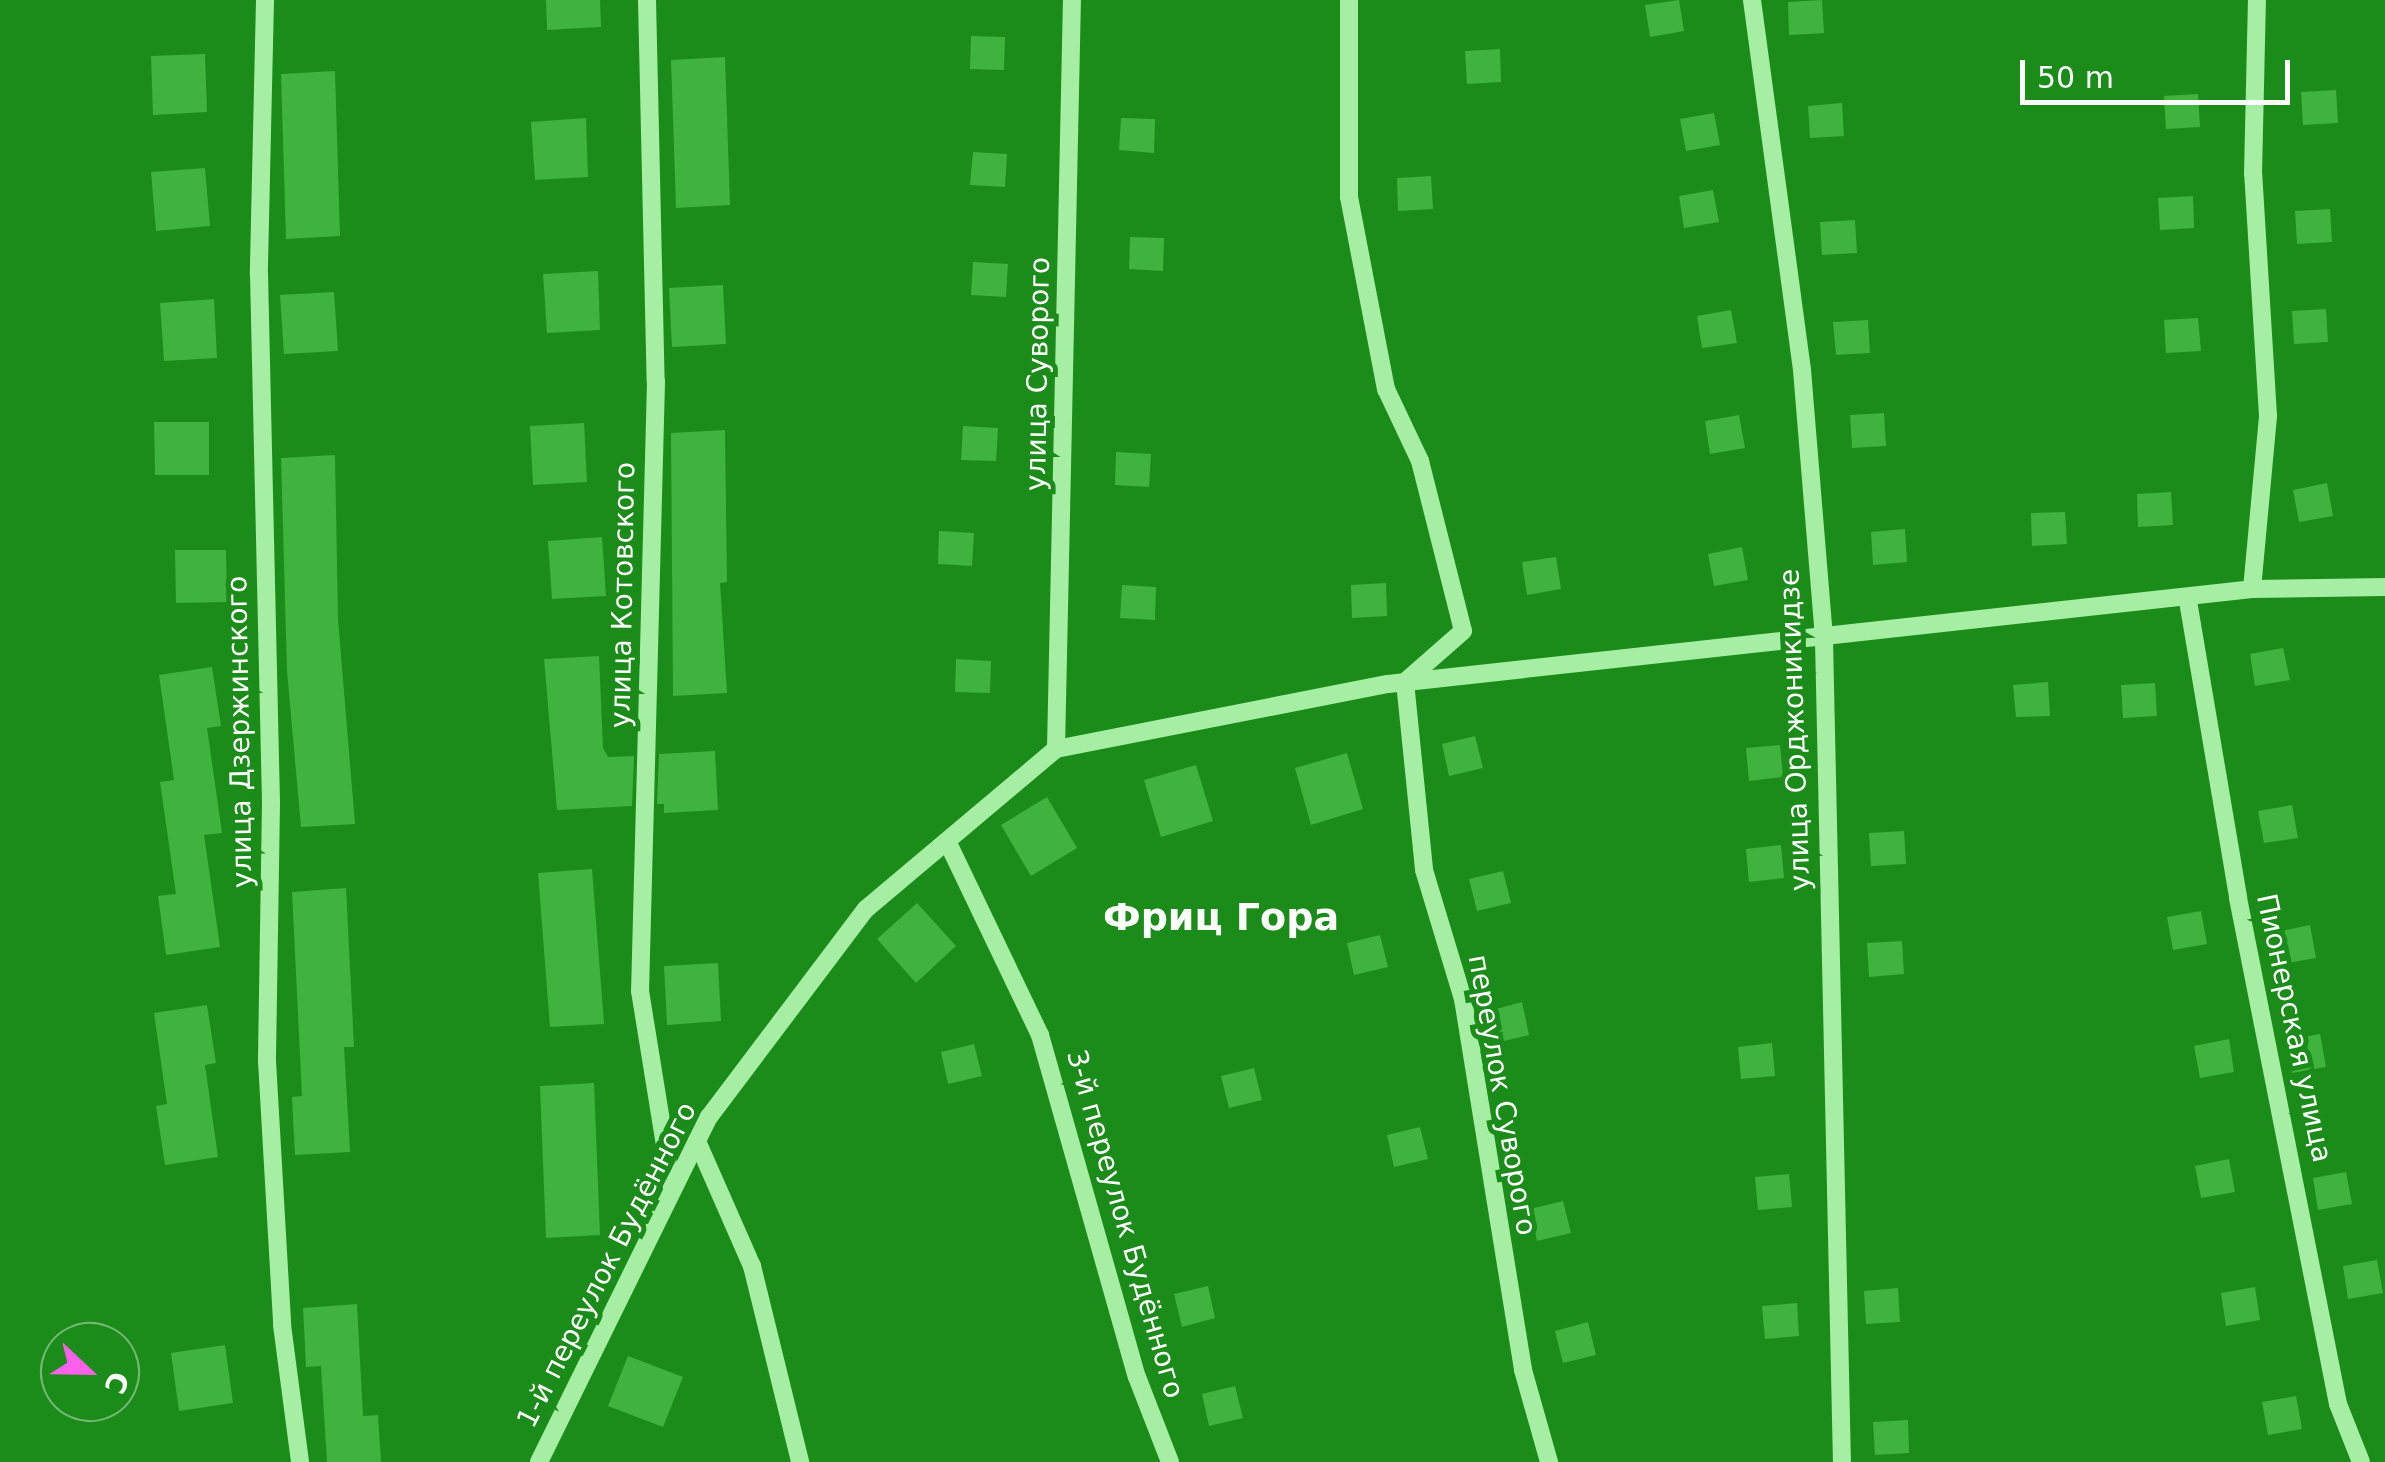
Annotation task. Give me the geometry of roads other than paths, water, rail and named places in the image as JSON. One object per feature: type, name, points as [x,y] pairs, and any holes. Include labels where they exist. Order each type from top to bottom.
[{"type":"street","name":"улица Дзержинского","points":[[264,0],[259,274],[271,803],[268,1061],[282,1325],[300,1462]]},
{"type":"street","name":"улица Котовского","points":[[647,0],[656,382],[640,991],[672,1189]]},
{"type":"street","name":"улица Суворого","points":[[1056,749],[1072,0]]},
{"type":"street","points":[[1349,0],[1350,197],[1386,390],[1420,461],[1463,631],[1405,682]]},
{"type":"street","name":"улица Орджоникидзе","points":[[1752,0],[1802,370],[1824,640],[1842,1462]]},
{"type":"street","points":[[2252,589],[2268,416],[2253,174],[2258,0]]},
{"type":"street","points":[[1056,749],[1405,682],[2188,601],[2252,589],[2385,587]]},
{"type":"street","name":"Пионерская улица","points":[[2188,601],[2238,898],[2338,1404],[2361,1462]]},
{"type":"street","name":"переулок Суворого","points":[[1405,682],[1424,870],[1463,999],[1523,1370],[1549,1462]]},
{"type":"street","name":"1-й переулок Будённого","points":[[538,1462],[697,1141],[866,909],[1056,749]]},
{"type":"street","name":"3-й переулок Будённого","points":[[947,840],[1040,1035],[1136,1378],[1170,1462]]},
{"type":"street","points":[[697,1141],[752,1266],[800,1462]]},
{"type":"district","name":"Фриц Гора","points":[[1221,918]]}]
